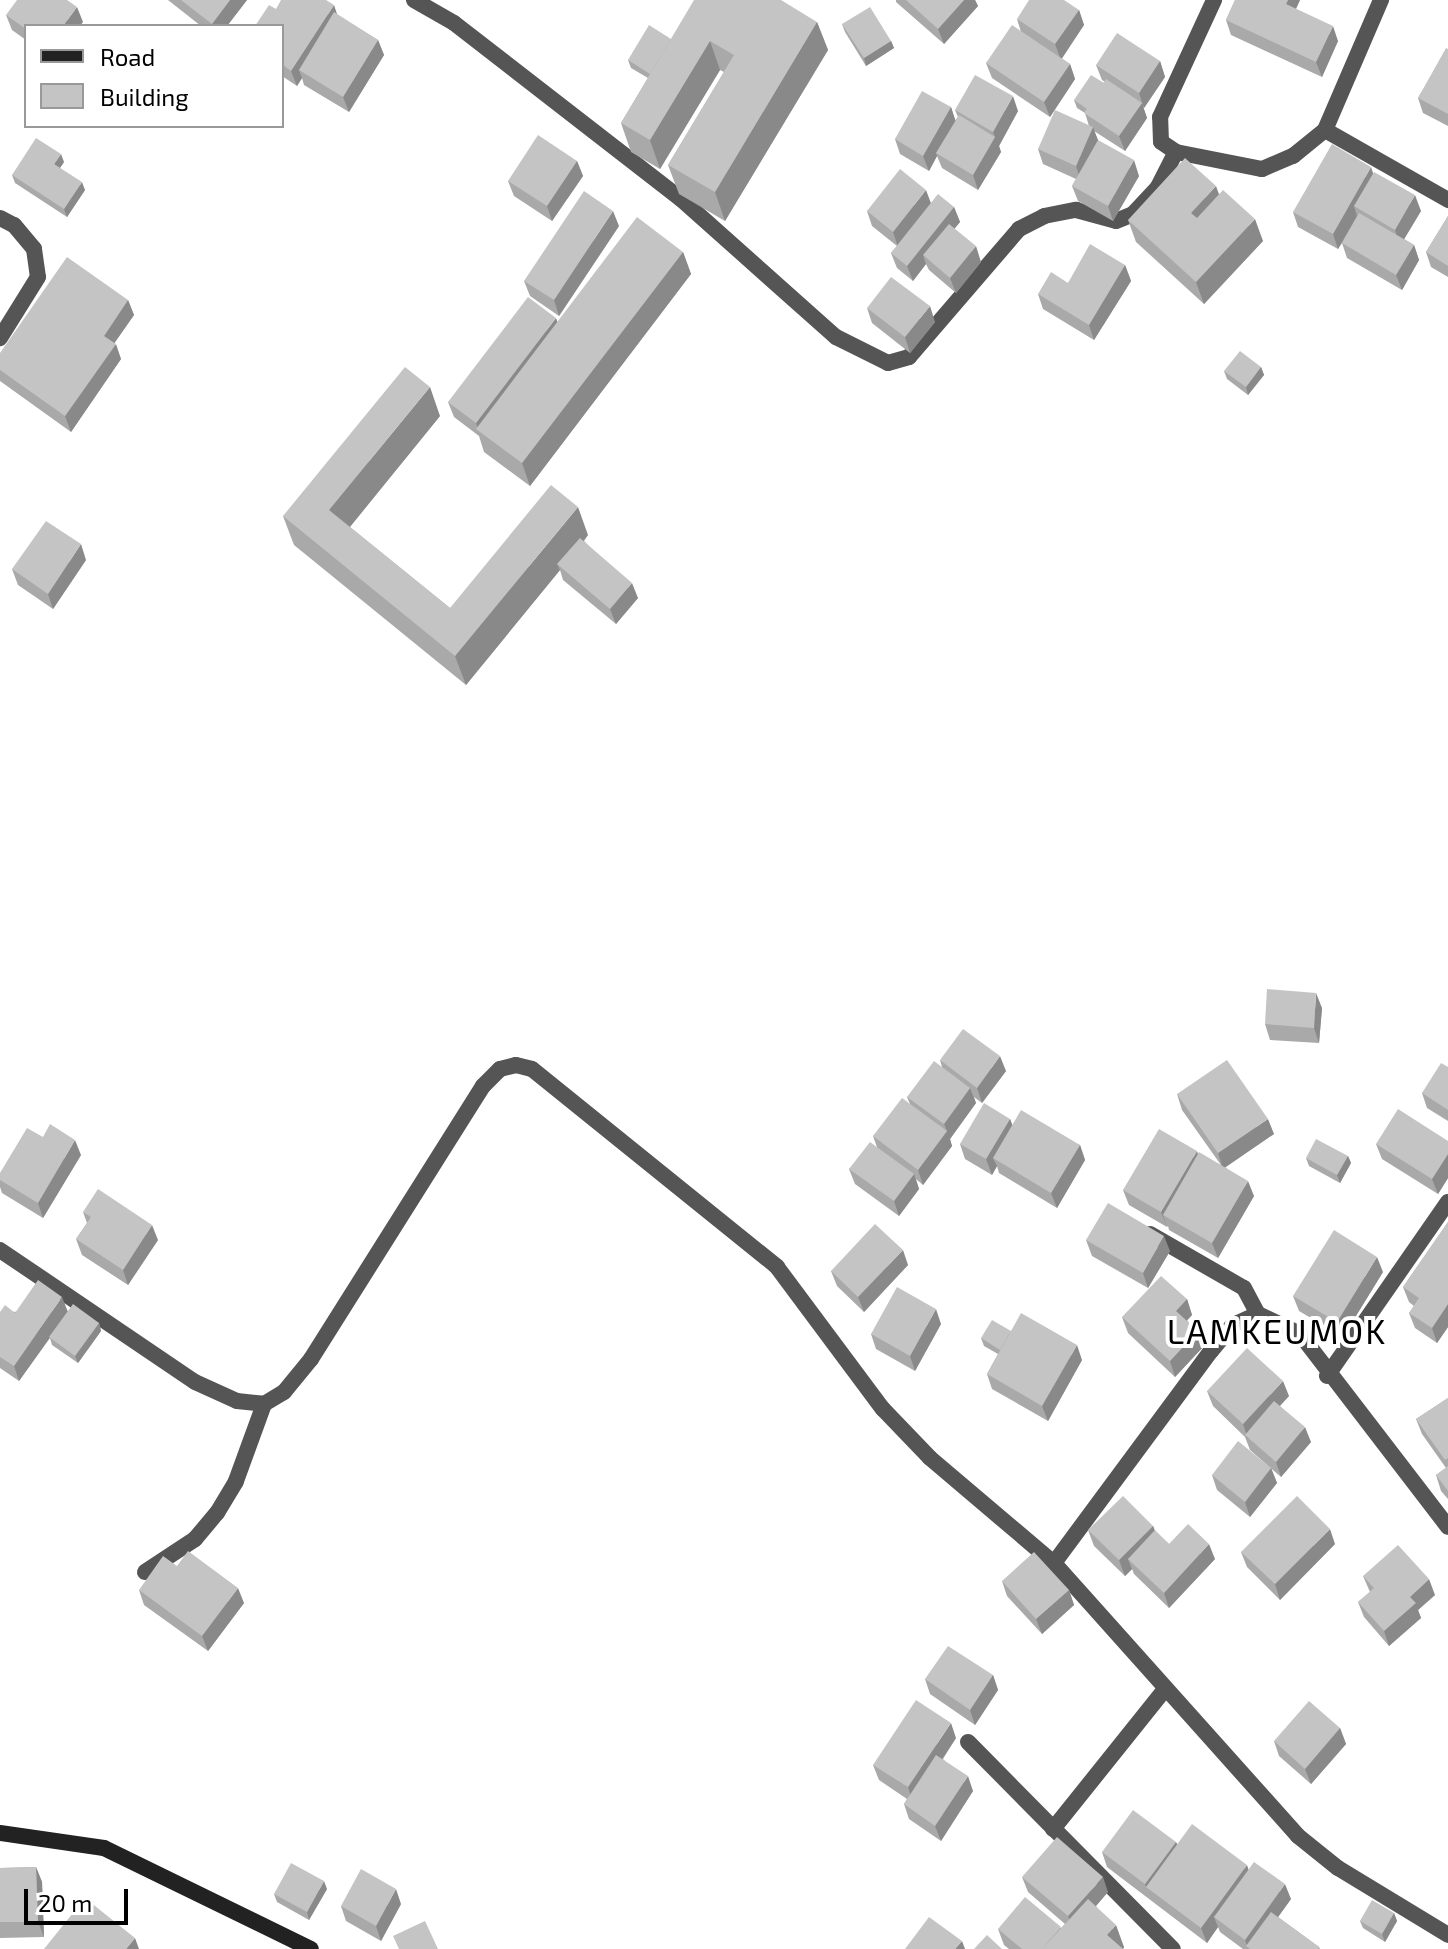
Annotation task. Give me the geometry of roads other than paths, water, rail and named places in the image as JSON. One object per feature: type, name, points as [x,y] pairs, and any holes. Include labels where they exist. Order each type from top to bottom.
[{"type":"street","points":[[414,0],[454,23],[681,199],[836,337],[888,363],[909,357],[1019,229],[1044,216],[1076,210],[1116,221],[1133,214],[1158,187],[1176,152]]},
{"type":"street","points":[[1214,0],[1160,117],[1161,142],[1176,152],[1262,169],[1293,156],[1325,130],[1381,0]]},
{"type":"street","points":[[1325,130],[1448,200]]},
{"type":"street","points":[[0,218],[14,225],[34,249],[38,277],[0,338]]},
{"type":"street","points":[[0,1250],[195,1382],[237,1401],[264,1404],[284,1392],[311,1359],[483,1086],[500,1069],[516,1065],[532,1069],[777,1267],[883,1409],[930,1458],[1054,1563],[1298,1836],[1338,1868],[1448,1935]]},
{"type":"street","points":[[1327,1376],[1448,1202]]},
{"type":"street","points":[[1136,1226],[1244,1288],[1258,1314],[1300,1334],[1327,1376],[1448,1527]]},
{"type":"street","points":[[1054,1563],[1211,1351],[1233,1325],[1258,1314]]},
{"type":"street","points":[[145,1572],[195,1539],[217,1513],[236,1481],[264,1404]]},
{"type":"street","points":[[1053,1829],[1165,1689]]},
{"type":"street","points":[[968,1742],[1173,1949]]},
{"type":"street","points":[[0,1833],[104,1848],[311,1949]]},
{"type":"district","name":"LAMKEUMOK","points":[[1277,1331]]}]
